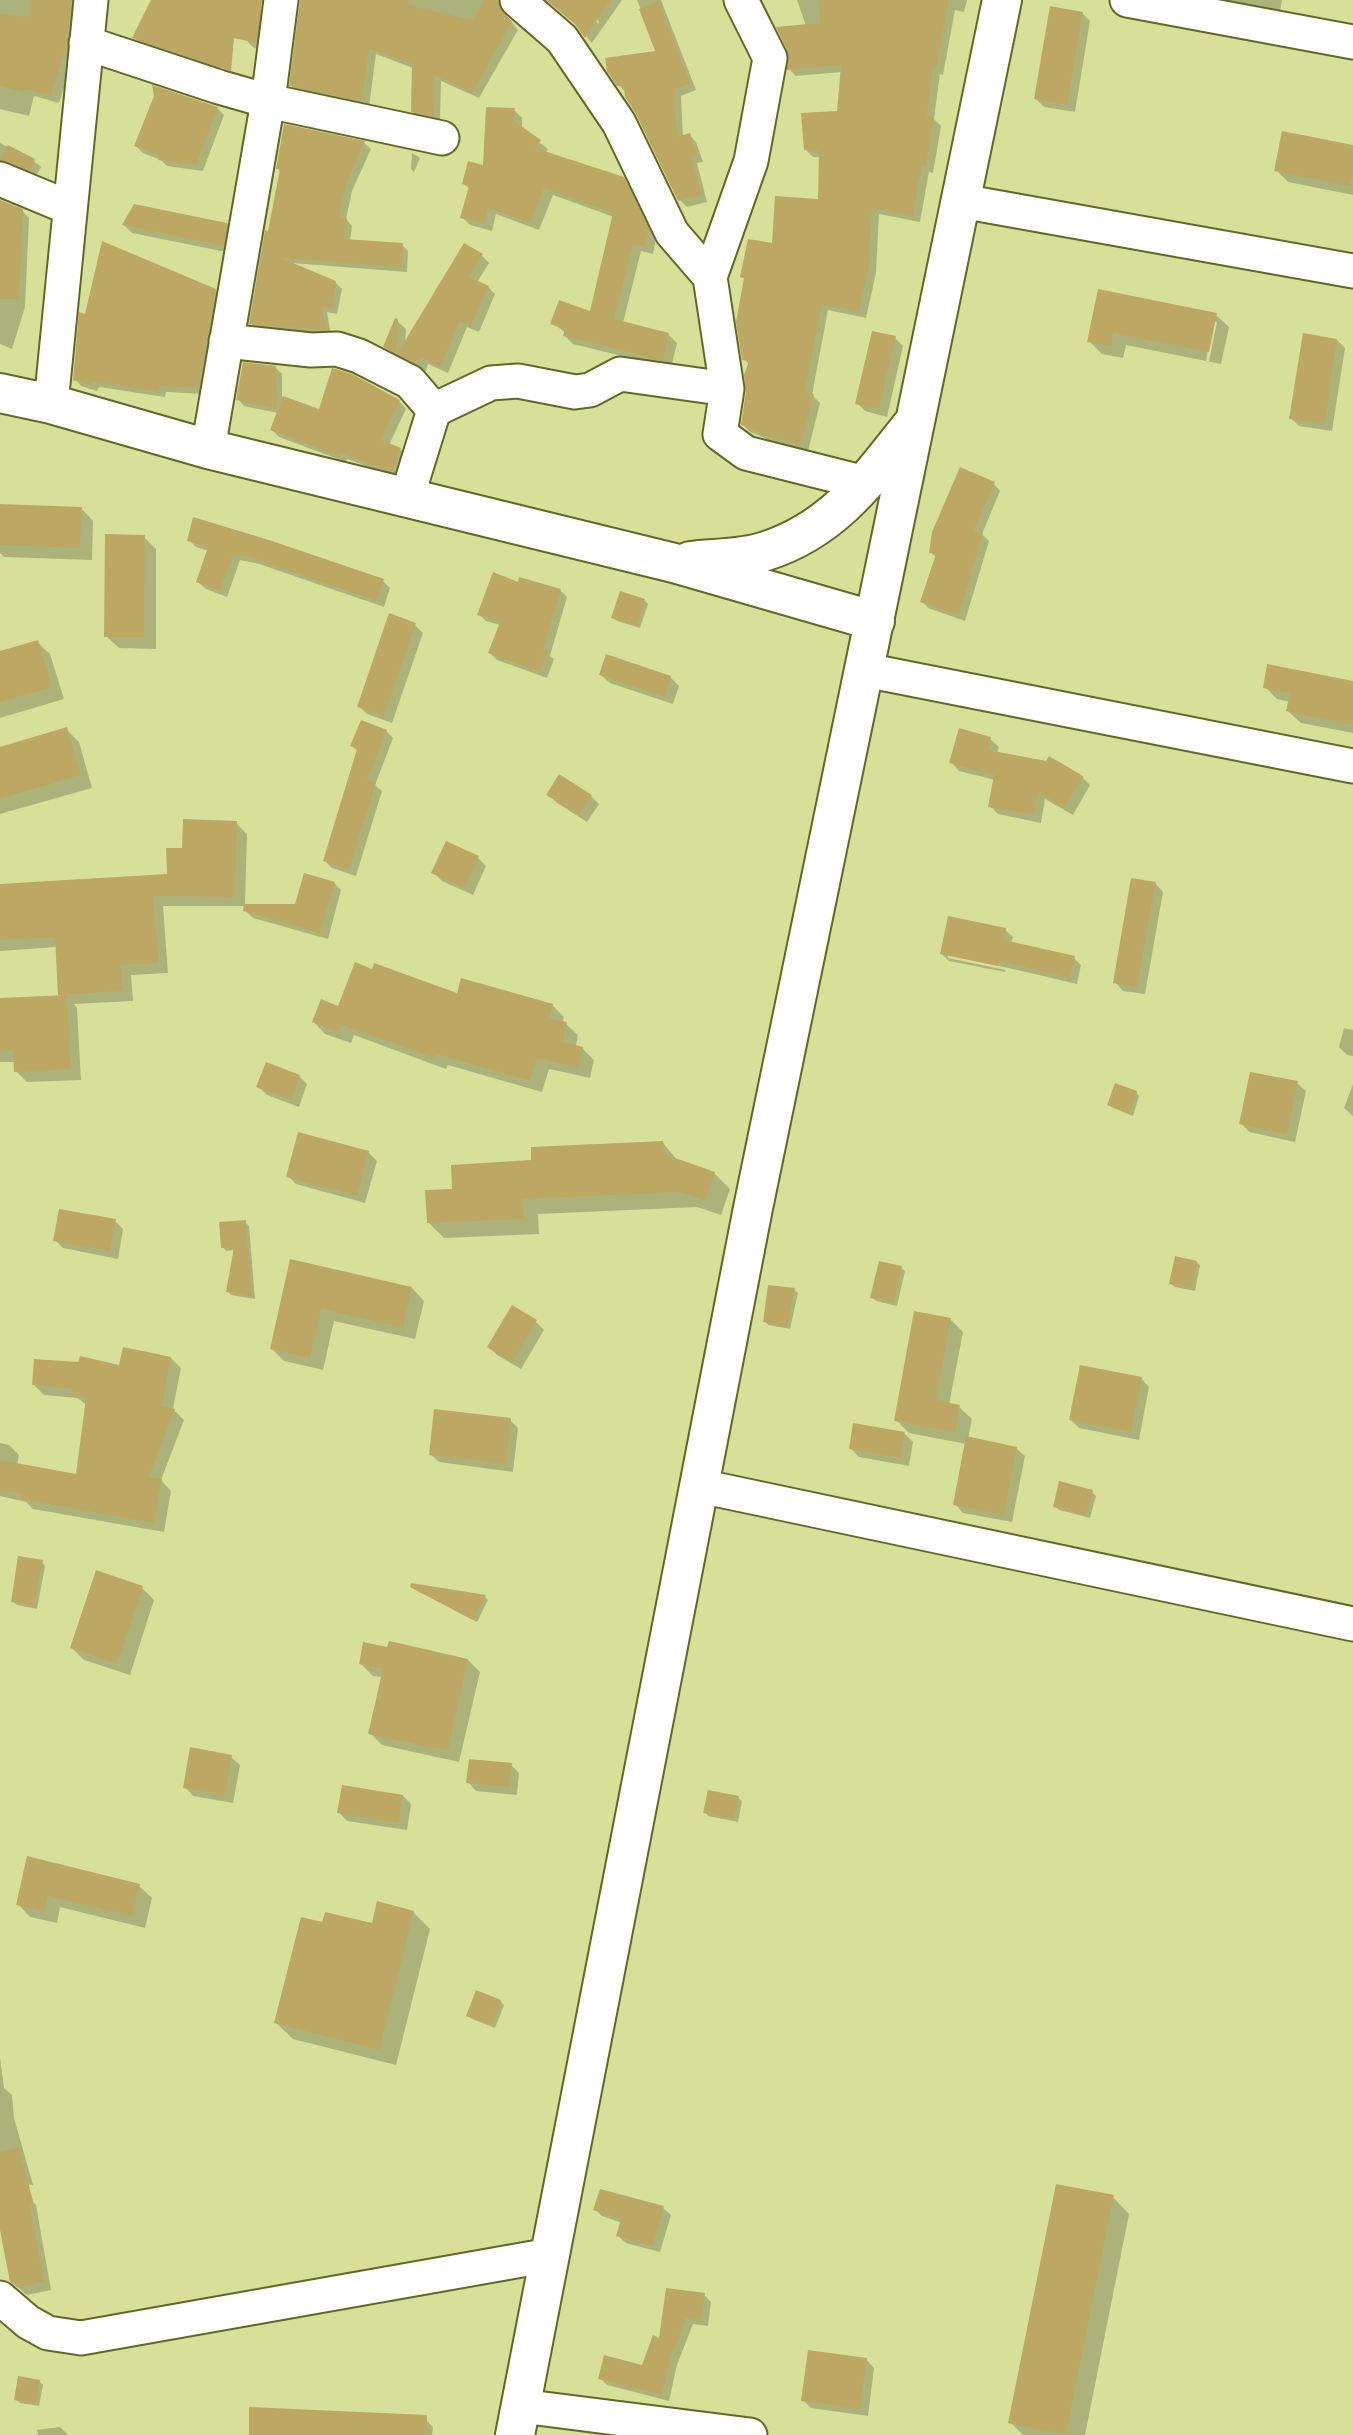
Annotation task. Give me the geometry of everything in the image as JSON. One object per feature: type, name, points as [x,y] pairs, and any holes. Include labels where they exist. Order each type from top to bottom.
[{"type":"street","points":[[51,404],[91,0]]},
{"type":"street","points":[[208,449],[268,101],[281,0]]},
{"type":"street","points":[[517,0],[562,39],[619,123],[672,233],[710,277]]},
{"type":"street","points":[[741,0],[770,58],[751,161],[710,277],[727,389],[720,433],[746,453],[866,483]]},
{"type":"street","points":[[750,2435],[518,2420],[753,1208],[1002,0]]},
{"type":"street","points":[[1127,0],[1353,42]]},
{"type":"street","points":[[86,43],[268,101],[443,138]]},
{"type":"street","points":[[0,179],[70,208]]},
{"type":"street","points":[[961,201],[1353,271]]},
{"type":"street","points":[[226,341],[311,350],[337,349],[359,356],[410,382],[434,410]]},
{"type":"street","points":[[407,497],[434,410],[491,383],[518,381],[575,392],[590,390],[620,374],[727,389]]},
{"type":"street","points":[[0,393],[51,404],[208,449],[674,563],[875,621]]},
{"type":"street","points":[[674,563],[764,552],[807,534],[835,514],[866,483],[916,418]]},
{"type":"street","points":[[865,670],[1353,766]]},
{"type":"street","points":[[700,1486],[1353,1624]]},
{"type":"street","points":[[0,2298],[14,2324],[81,2338],[550,2255]]},
{"type":"building","points":[[30,0],[71,0],[67,44],[51,96],[0,86],[0,14],[28,17]]},
{"type":"building","points":[[151,0],[262,0],[256,43],[234,38],[231,71],[132,38]]},
{"type":"building","points":[[300,0],[409,0],[408,5],[473,20],[484,0],[498,0],[499,7],[512,22],[472,93],[435,76],[434,117],[411,112],[412,64],[369,49],[362,101],[289,86]]},
{"type":"building","points":[[546,0],[611,0],[585,38],[575,24]]},
{"type":"building","points":[[819,0],[949,0],[936,69],[933,68],[927,116],[934,117],[926,167],[922,166],[913,216],[872,208],[869,266],[859,312],[822,304],[805,392],[814,394],[801,445],[761,435],[741,425],[746,392],[744,375],[749,361],[742,360],[736,322],[744,278],[740,277],[748,239],[772,243],[775,196],[818,199],[819,151],[804,150],[801,113],[837,111],[841,65],[787,70],[787,50],[776,27],[820,23]]},
{"type":"building","points":[[659,1],[690,83],[674,90],[677,137],[690,133],[697,155],[692,157],[701,195],[678,201],[625,97],[624,86],[617,86],[607,71],[605,58],[655,51],[639,9]]},
{"type":"building","points":[[1050,6],[1083,12],[1067,105],[1034,99]]},
{"type":"building","points":[[152,85],[218,107],[196,165],[158,160],[160,156],[134,146],[154,96]]},
{"type":"building","points":[[486,107],[515,108],[514,121],[541,140],[535,148],[624,177],[649,229],[645,247],[633,244],[614,319],[669,333],[663,361],[563,336],[565,329],[550,324],[559,300],[590,311],[613,213],[544,188],[531,223],[488,208],[484,224],[460,218],[469,186],[462,184],[468,161],[483,165]]},
{"type":"building","points":[[284,124],[365,141],[346,185],[339,217],[347,218],[344,239],[403,243],[401,267],[281,258],[336,281],[332,308],[322,307],[326,330],[249,324],[265,230],[268,231],[280,169],[276,169]]},
{"type":"building","points":[[1282,131],[1353,145],[1353,174],[1350,186],[1274,171]]},
{"type":"building","points":[[8,145],[35,159],[30,171],[0,160]]},
{"type":"building","points":[[0,200],[23,209],[19,299],[0,299]]},
{"type":"building","points":[[134,204],[227,223],[224,246],[122,225]]},
{"type":"building","points":[[102,241],[216,289],[199,388],[160,386],[159,392],[92,381],[91,386],[73,380],[79,312],[85,314]]},
{"type":"building","points":[[464,243],[483,254],[469,277],[489,286],[471,326],[460,321],[440,367],[421,358],[418,364],[397,354]]},
{"type":"building","points":[[1098,289],[1217,313],[1209,352],[1114,333],[1111,346],[1087,342]]},
{"type":"building","points":[[395,318],[398,319],[396,353],[383,347]]},
{"type":"building","points":[[872,331],[896,336],[879,409],[855,404]]},
{"type":"building","points":[[1303,333],[1337,339],[1325,424],[1289,419]]},
{"type":"building","points":[[243,362],[276,366],[277,409],[236,400]]},
{"type":"building","points":[[332,368],[352,374],[400,400],[381,440],[401,448],[392,472],[340,453],[339,456],[270,430],[283,396],[319,409]]},
{"type":"building","points":[[960,467],[995,482],[974,530],[983,533],[959,615],[920,602],[936,554],[929,553],[932,532]]},
{"type":"building","points":[[0,504],[82,507],[80,548],[0,545]]},
{"type":"building","points":[[193,517],[384,579],[376,601],[250,557],[233,554],[220,591],[196,582],[208,547],[187,541]]},
{"type":"building","points":[[105,534],[145,535],[144,637],[104,637]]},
{"type":"building","points":[[493,572],[518,582],[519,577],[561,589],[543,650],[548,651],[540,672],[488,653],[500,622],[477,615]]},
{"type":"building","points":[[620,591],[645,599],[637,626],[611,618]]},
{"type":"building","points":[[389,613],[416,623],[384,716],[357,707]]},
{"type":"building","points":[[38,640],[52,687],[0,702],[0,651]]},
{"type":"building","points":[[606,654],[671,676],[665,697],[599,675]]},
{"type":"building","points":[[1267,664],[1353,681],[1353,725],[1286,711],[1290,694],[1263,688]]},
{"type":"building","points":[[361,720],[387,730],[367,780],[376,783],[349,870],[323,861],[357,749],[350,746]]},
{"type":"building","points":[[67,727],[81,775],[0,799],[0,747]]},
{"type":"building","points":[[959,728],[991,737],[988,750],[1046,761],[1049,756],[1083,776],[1064,808],[1038,792],[1033,815],[988,807],[994,775],[949,763]]},
{"type":"building","points":[[559,774],[592,795],[579,815],[546,795]]},
{"type":"building","points":[[183,819],[237,821],[235,897],[153,896],[159,963],[121,965],[123,991],[58,995],[55,937],[0,940],[0,884],[167,874],[166,848],[182,848]]},
{"type":"building","points":[[446,841],[479,856],[465,888],[431,873]]},
{"type":"building","points":[[304,873],[335,882],[320,933],[243,911],[244,904],[295,904]]},
{"type":"building","points":[[1131,878],[1156,882],[1137,987],[1113,983]]},
{"type":"building","points":[[948,916],[1006,928],[1004,940],[1075,956],[1070,978],[1000,961],[998,966],[940,954]]},
{"type":"building","points":[[355,962],[372,969],[374,963],[457,993],[461,978],[553,1004],[549,1018],[567,1022],[563,1042],[583,1047],[578,1068],[537,1058],[530,1081],[436,1054],[434,1058],[342,1025],[339,1033],[312,1022],[321,999],[338,1006]]},
{"type":"building","points":[[67,995],[71,1069],[14,1072],[13,1050],[0,1051],[0,998]]},
{"type":"building","points":[[266,1062],[300,1075],[291,1100],[256,1087]]},
{"type":"building","points":[[1250,1072],[1298,1081],[1287,1135],[1239,1124]]},
{"type":"building","points":[[1115,1083],[1137,1091],[1129,1113],[1107,1105]]},
{"type":"building","points":[[298,1132],[369,1151],[357,1196],[286,1177]]},
{"type":"building","points":[[663,1141],[664,1154],[715,1172],[705,1201],[680,1192],[523,1199],[524,1219],[427,1223],[425,1190],[452,1189],[451,1165],[531,1160],[531,1147]]},
{"type":"building","points":[[59,1209],[116,1219],[110,1251],[53,1241]]},
{"type":"building","points":[[246,1220],[252,1297],[226,1292],[234,1247],[221,1248],[219,1222]]},
{"type":"building","points":[[1175,1256],[1197,1261],[1192,1288],[1169,1284]]},
{"type":"building","points":[[290,1259],[412,1287],[403,1328],[322,1309],[310,1358],[270,1349]]},
{"type":"building","points":[[879,1261],[902,1266],[894,1303],[870,1298]]},
{"type":"building","points":[[768,1285],[795,1288],[787,1327],[763,1322]]},
{"type":"building","points":[[512,1305],[537,1320],[512,1363],[487,1347]]},
{"type":"building","points":[[914,1311],[951,1318],[936,1400],[960,1405],[955,1432],[894,1421]]},
{"type":"building","points":[[123,1347],[171,1357],[162,1406],[175,1409],[149,1477],[162,1479],[154,1523],[21,1499],[22,1494],[0,1490],[0,1460],[76,1474],[86,1398],[71,1395],[72,1389],[32,1385],[34,1359],[78,1362],[80,1356],[119,1365]]},
{"type":"building","points":[[1080,1365],[1142,1377],[1131,1432],[1069,1420]]},
{"type":"building","points":[[434,1409],[511,1418],[506,1464],[429,1455]]},
{"type":"building","points":[[853,1423],[905,1432],[901,1458],[849,1449]]},
{"type":"building","points":[[966,1436],[1017,1447],[1004,1515],[953,1505]]},
{"type":"building","points":[[1059,1481],[1093,1490],[1086,1516],[1053,1507]]},
{"type":"building","points":[[18,1556],[43,1560],[33,1606],[11,1602]]},
{"type":"building","points":[[96,1570],[143,1586],[117,1664],[70,1648]]},
{"type":"building","points":[[411,1583],[486,1595],[473,1620],[410,1587]]},
{"type":"building","points":[[389,1641],[468,1659],[448,1751],[368,1734],[383,1669],[359,1664],[363,1642],[387,1647]]},
{"type":"building","points":[[190,1747],[232,1755],[225,1795],[183,1788]]},
{"type":"building","points":[[469,1759],[512,1763],[509,1787],[466,1783]]},
{"type":"building","points":[[342,1785],[403,1795],[399,1823],[337,1813]]},
{"type":"building","points":[[708,1790],[739,1796],[734,1819],[703,1813]]},
{"type":"building","points":[[27,1856],[140,1884],[132,1916],[48,1896],[44,1912],[16,1905]]},
{"type":"building","points":[[377,1901],[414,1911],[379,2050],[274,2023],[301,1917],[322,1922],[325,1912],[372,1923]]},
{"type":"building","points":[[476,1990],[501,2000],[492,2025],[466,2016]]},
{"type":"building","points":[[19,2147],[34,2205],[30,2205],[44,2282],[17,2287],[10,2282],[0,2230],[0,2152]]},
{"type":"building","points":[[1056,2184],[1114,2195],[1066,2435],[1008,2423]]},
{"type":"building","points":[[600,2189],[664,2206],[653,2246],[616,2236],[621,2219],[593,2210]]},
{"type":"building","points":[[666,2288],[705,2293],[701,2320],[686,2318],[671,2358],[662,2395],[598,2379],[604,2355],[642,2365],[653,2335],[659,2338]]},
{"type":"building","points":[[808,2350],[867,2358],[860,2409],[801,2401]]},
{"type":"building","points":[[18,2376],[40,2380],[36,2404],[14,2400]]},
{"type":"building","points":[[249,2407],[427,2415],[427,2435],[249,2435]]}]
